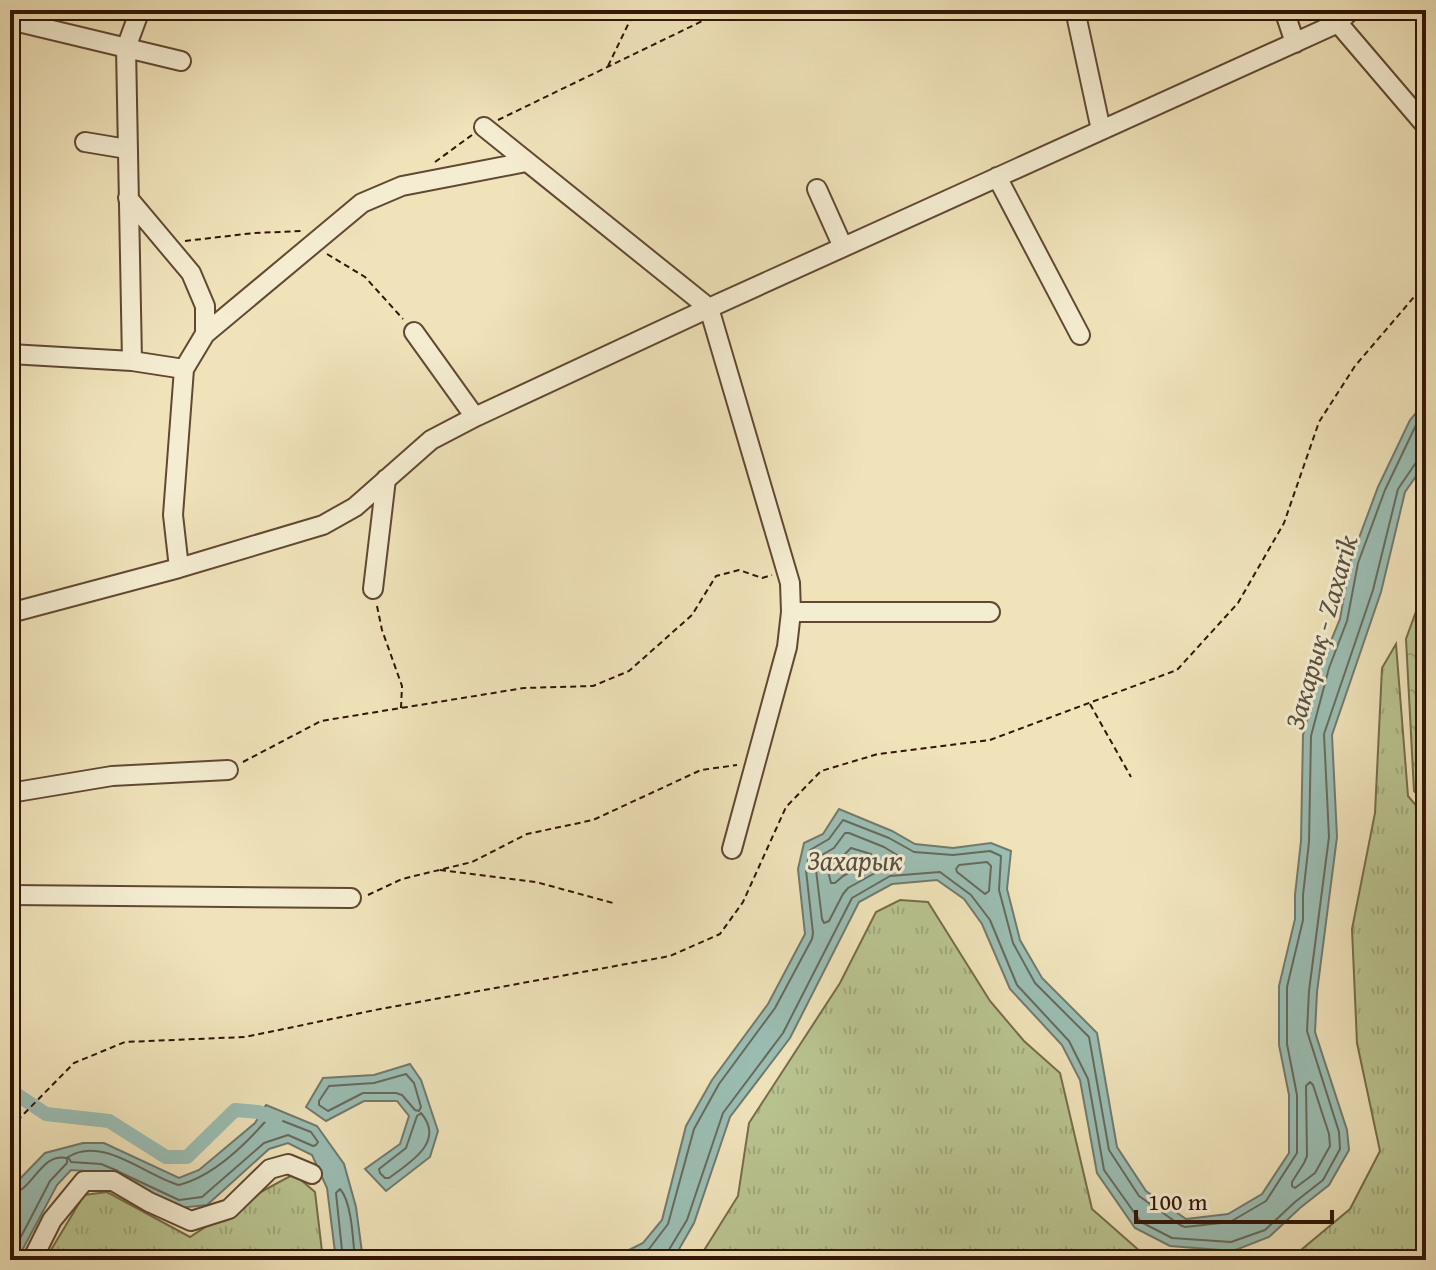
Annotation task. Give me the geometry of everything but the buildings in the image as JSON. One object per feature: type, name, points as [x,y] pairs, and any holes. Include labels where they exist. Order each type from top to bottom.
[{"type":"street","points":[[132,361],[126,48],[140,10]]},
{"type":"street","points":[[1075,10],[1101,130]]},
{"type":"street","points":[[1284,10],[1295,43]]},
{"type":"street","points":[[10,613],[179,568],[323,525],[355,507],[431,440],[475,417],[1295,43],[1344,17],[1426,126]]},
{"type":"street","points":[[10,20],[181,61]]},
{"type":"street","points":[[484,127],[709,308],[790,583],[787,647],[732,849]]},
{"type":"street","points":[[85,142],[127,149]]},
{"type":"street","points":[[179,568],[173,515],[184,369],[205,334],[362,203],[402,186],[526,162]]},
{"type":"street","points":[[997,177],[1080,335]]},
{"type":"street","points":[[817,189],[843,247]]},
{"type":"street","points":[[128,198],[191,273],[205,306],[205,334]]},
{"type":"street","points":[[414,332],[475,417]]},
{"type":"street","points":[[10,354],[132,361],[184,369]]},
{"type":"street","points":[[373,589],[386,479]]},
{"type":"street","points":[[791,612],[990,612]]},
{"type":"street","points":[[10,793],[112,776],[228,770]]},
{"type":"street","points":[[10,895],[351,898]]},
{"type":"street","points":[[32,1260],[52,1220],[84,1181],[113,1181],[191,1221],[229,1209],[270,1169],[288,1164],[312,1174]]},
{"type":"path","points":[[607,67],[635,10]]},
{"type":"path","points":[[425,169],[484,127],[725,10]]},
{"type":"path","points":[[166,243],[254,233],[329,230]]},
{"type":"path","points":[[312,245],[365,277],[414,332]]},
{"type":"path","points":[[10,1128],[74,1063],[125,1042],[245,1037],[670,956],[720,934],[743,902],[786,807],[821,771],[878,754],[990,740],[1177,670],[1238,603],[1284,523],[1319,422],[1355,366],[1426,283]]},
{"type":"path","points":[[228,770],[321,721],[524,688],[593,686],[629,671],[692,615],[716,576],[739,570],[762,578],[786,570]]},
{"type":"path","points":[[373,589],[382,630],[402,686],[401,708]]},
{"type":"path","points":[[1090,703],[1131,777]]},
{"type":"path","points":[[351,898],[373,894],[402,879],[472,862],[527,834],[593,820],[701,770],[755,763]]},
{"type":"path","points":[[439,870],[536,882],[613,903]]},
{"type":"green space","points":[[1426,584],[1426,803],[1414,791],[1406,639]]},
{"type":"green space","points":[[1396,644],[1408,796],[1426,817],[1426,1260],[1289,1260],[1350,1209],[1380,1151],[1357,1043],[1352,929],[1375,813],[1382,668]]},
{"type":"green space","points":[[900,900],[928,902],[990,1001],[1024,1041],[1060,1073],[1092,1209],[1150,1260],[698,1260],[738,1196],[749,1123],[840,983],[876,912]]},
{"type":"green space","points":[[294,1174],[315,1192],[323,1260],[45,1260],[84,1195],[107,1192],[190,1237],[248,1199]]},
{"type":"water","name":"Захарык","points":[[1426,401],[1426,462],[1405,492],[1381,592],[1332,735],[1337,837],[1317,992],[1315,1032],[1347,1130],[1349,1150],[1329,1185],[1269,1237],[1233,1251],[1170,1246],[1135,1228],[1097,1173],[1080,1080],[1062,1045],[1010,989],[982,924],[964,899],[937,880],[892,884],[859,902],[790,1038],[730,1117],[694,1223],[674,1258],[609,1260],[643,1243],[662,1220],[686,1126],[712,1080],[768,1004],[805,934],[798,869],[804,843],[823,834],[839,809],[915,844],[953,848],[991,843],[1011,851],[1007,889],[1020,940],[1042,978],[1097,1033],[1117,1147],[1146,1191],[1186,1219],[1228,1214],[1262,1194],[1289,1153],[1289,1095],[1279,1045],[1279,986],[1295,919],[1301,841],[1303,735],[1321,665],[1340,619],[1350,562],[1378,487],[1410,420]]},
{"type":"water","points":[[410,1064],[421,1080],[438,1131],[430,1157],[386,1191],[365,1169],[400,1144],[409,1116],[397,1101],[364,1101],[326,1121],[306,1107],[323,1078],[374,1075]]},
{"type":"water","points":[[266,1105],[317,1126],[344,1164],[356,1207],[363,1260],[336,1260],[327,1188],[312,1155],[288,1143],[269,1149],[207,1205],[178,1208],[100,1172],[71,1170],[57,1185],[17,1260],[10,1260],[10,1189],[45,1153],[83,1143],[104,1143],[179,1178],[199,1170],[255,1123]]},
{"type":"waterway","points":[[10,1090],[46,1114],[109,1121],[166,1157],[187,1157],[235,1110],[258,1112],[276,1118]]},
{"type":"water label","name":"Закарық - Zaxarik","points":[[1320,632]]}]
